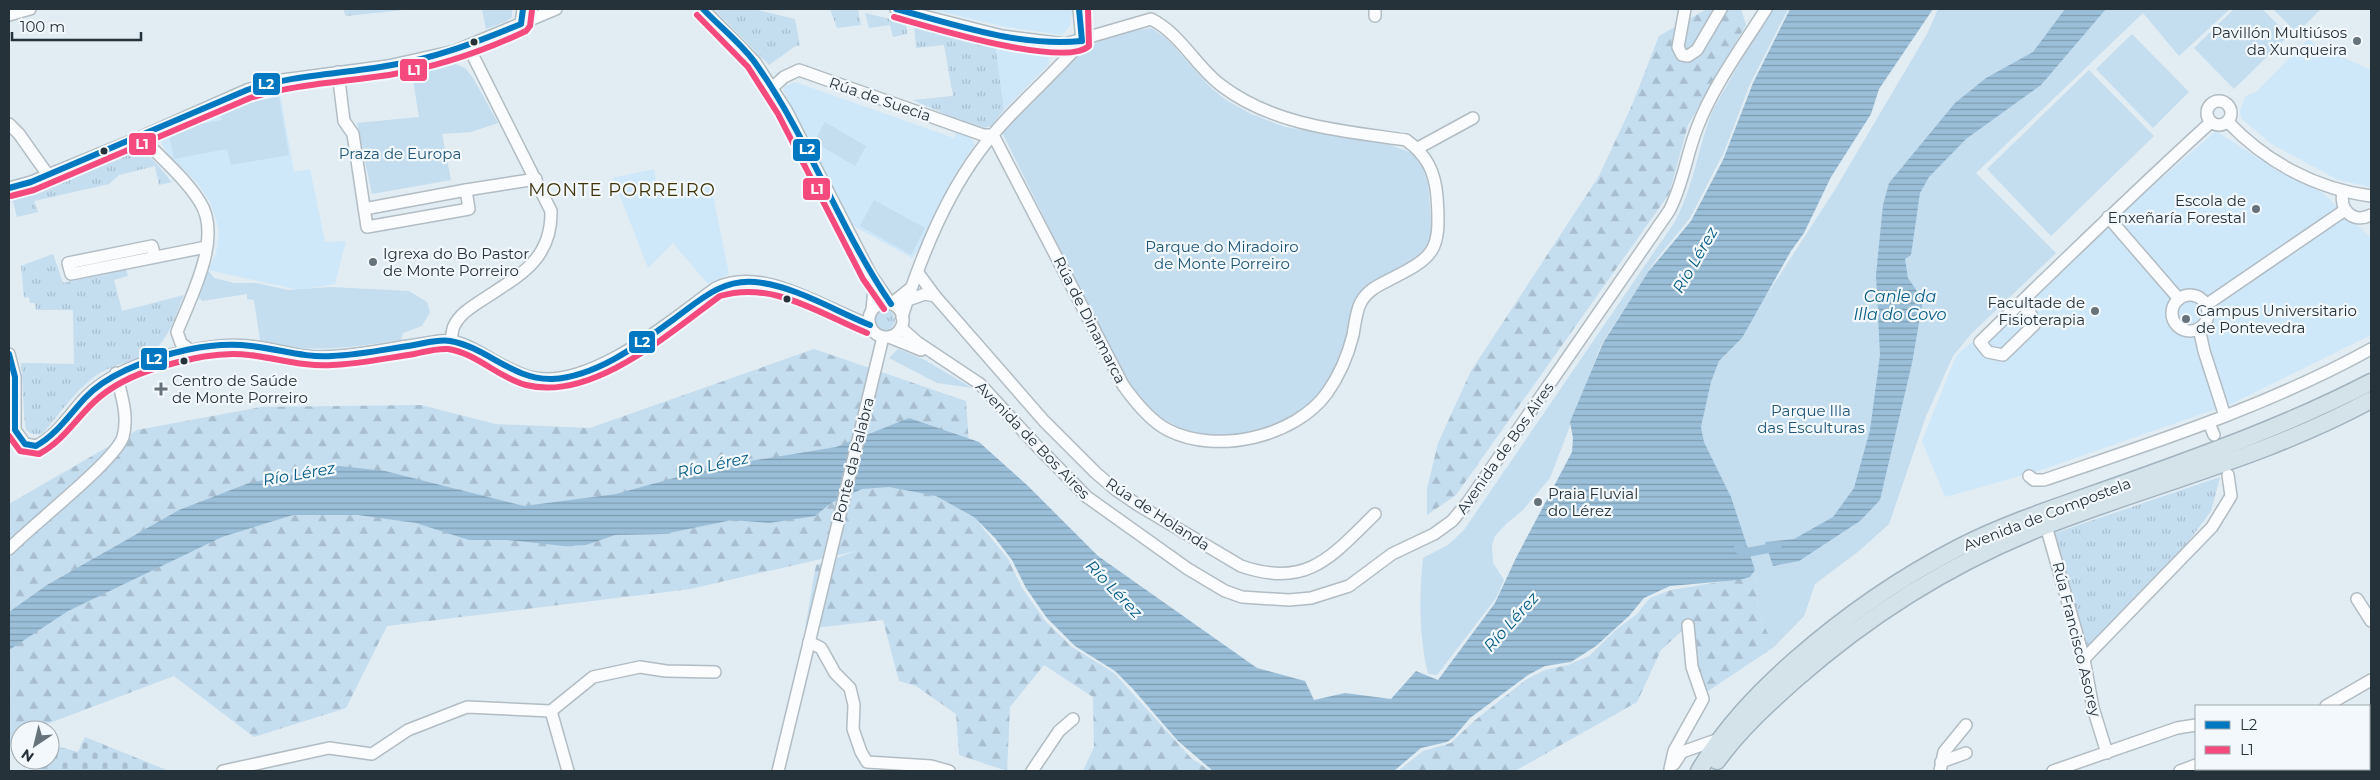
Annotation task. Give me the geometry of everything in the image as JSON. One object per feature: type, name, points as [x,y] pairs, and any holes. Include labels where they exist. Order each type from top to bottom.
[{"type":"highway","name":"Avenida de Compostela","points":[[1704,769],[1719,739],[1762,689],[1812,645],[1868,604],[1958,548],[2044,512],[2238,443],[2286,423],[2371,382]]},
{"type":"highway","name":"Avenida de Compostela","points":[[1704,769],[1773,699],[1838,645],[1926,583],[2000,545],[2046,526],[2245,456],[2371,400]]},
{"type":"street","points":[[9,15],[30,9]]},
{"type":"street","points":[[521,24],[523,9]]},
{"type":"street","points":[[9,188],[48,175],[141,137],[247,90],[276,80],[388,66],[454,52],[556,9]]},
{"type":"street","points":[[703,9],[755,62],[786,110],[871,275],[891,304],[898,309],[902,323]]},
{"type":"street","points":[[896,9],[1002,36],[1065,44],[1082,41],[1150,14],[1174,36],[1221,86],[1243,101],[1268,113],[1294,121],[1406,140],[1418,148],[1473,118]]},
{"type":"street","points":[[9,354],[15,376],[15,430],[25,444],[36,446],[44,443],[87,396],[116,373],[191,351],[239,345],[259,347],[288,355],[317,357],[451,341],[531,378],[564,377],[611,361],[716,288],[729,282],[744,280],[778,287],[870,325],[875,333],[886,337],[902,323],[911,288],[956,187],[979,152],[1082,41],[1079,9]]},
{"type":"street","points":[[1685,9],[1678,48],[1682,55],[1688,56],[1697,50],[1721,9]]},
{"type":"street","name":"Avenida de Bos Aires","points":[[902,323],[917,342],[980,384],[1087,497],[1188,569],[1225,591],[1242,597],[1289,600],[1311,598],[1348,586],[1392,554],[1434,534],[1446,526],[1468,502],[1669,211],[1680,187],[1696,129],[1704,110],[1766,9]]},
{"type":"street","points":[[451,341],[454,325],[464,312],[530,266],[547,243],[551,226],[551,211],[468,46]]},
{"type":"street","name":"Rúa de Suecia","points":[[772,88],[784,77],[799,70],[983,135],[993,135]]},
{"type":"street","points":[[338,72],[344,121],[353,134],[367,227],[469,209],[466,190]]},
{"type":"street","points":[[2220,100],[2228,104],[2232,111],[2228,122],[2218,125],[2211,122],[2208,116],[2208,108],[2212,103],[2220,100]]},
{"type":"street","points":[[2020,303],[2030,312],[2034,325],[2003,355],[1988,352],[1980,342],[2108,217],[2211,122]]},
{"type":"street","points":[[2228,122],[2260,152],[2306,178],[2343,192],[2371,196]]},
{"type":"street","points":[[9,124],[19,134],[48,175]]},
{"type":"street","name":"Rúa de Dinamarca","points":[[993,135],[1123,385],[1136,403],[1167,430],[1185,437],[1211,441],[1242,440],[1277,430],[1300,418],[1317,405],[1328,392],[1344,362],[1360,304],[1365,295],[1375,287],[1416,267],[1432,251],[1439,226],[1436,186],[1427,159],[1418,148]]},
{"type":"street","points":[[141,137],[192,190],[201,203],[208,222],[205,261],[177,332],[181,343],[191,351]]},
{"type":"street","points":[[364,209],[536,179]]},
{"type":"street","points":[[2343,192],[2341,199],[2344,210],[2352,217],[2360,218],[2371,215]]},
{"type":"street","points":[[2206,304],[2344,210]]},
{"type":"street","points":[[2108,217],[2179,299]]},
{"type":"street","points":[[155,257],[152,246],[68,263],[71,274],[206,247]]},
{"type":"street","name":"Rúa de Holanda","points":[[918,273],[935,296],[1044,421],[1096,473],[1138,505],[1241,566],[1260,572],[1280,574],[1315,567],[1330,558],[1375,514]]},
{"type":"street","points":[[870,325],[874,289],[871,275]]},
{"type":"street","points":[[880,286],[895,289],[911,288],[926,290],[935,296]]},
{"type":"street","points":[[872,310],[881,304],[891,304],[911,288]]},
{"type":"street","points":[[908,300],[925,294],[935,296]]},
{"type":"street","points":[[2191,296],[2202,300],[2206,304],[2207,320],[2199,328],[2188,331],[2178,326],[2173,315],[2173,309],[2179,299],[2191,296]]},
{"type":"street","points":[[2199,328],[2204,351],[2225,416]]},
{"type":"street","name":"Avenida de Bos Aires","points":[[886,337],[954,366]]},
{"type":"street","name":"Ponte da Palabra","points":[[778,771],[878,358],[886,337]]},
{"type":"street","points":[[2029,476],[2034,480],[2044,480],[2208,423],[2291,389],[2371,349]]},
{"type":"street","points":[[9,549],[98,468],[119,444],[123,436],[125,409],[116,373]]},
{"type":"street","points":[[2208,423],[2214,435]]},
{"type":"street","points":[[2084,659],[2212,527],[2231,496],[2228,475]]},
{"type":"street","name":"Rúa Francisco Asorey","points":[[2046,526],[2084,659],[2093,708],[2106,752]]},
{"type":"street","points":[[2357,599],[2371,621]]},
{"type":"street","points":[[1671,768],[1674,751],[1703,699],[1692,667],[1688,626]]},
{"type":"street","points":[[809,642],[821,648],[835,672],[850,688],[854,705],[853,729],[861,752],[867,762],[930,766],[950,771]]},
{"type":"street","points":[[223,771],[329,748],[372,754],[408,730],[467,708],[551,711],[593,677],[640,667],[666,671],[715,672]]},
{"type":"street","points":[[2328,705],[2371,680]]},
{"type":"street","points":[[551,711],[568,771]]},
{"type":"street","points":[[1032,771],[1055,737],[1073,719]]},
{"type":"street","points":[[1940,767],[1944,752],[1966,725]]},
{"type":"street","points":[[2054,771],[2176,728],[2195,725]]},
{"type":"street","points":[[1671,768],[1682,752],[1719,739]]},
{"type":"street","points":[[1940,767],[1966,753]]},
{"type":"street","points":[[1671,768],[1692,756],[1704,769]]},
{"type":"street","points":[[2180,771],[2195,765]]},
{"type":"shaded area","points":[[928,9],[1072,9],[1070,26],[1062,35],[1007,27]]},
{"type":"shaded area","points":[[2309,38],[2315,45],[2371,70],[2371,187],[2338,180],[2270,143],[2241,118],[2240,110],[2246,96],[2256,92]]},
{"type":"shaded area","points":[[995,44],[1046,51],[1049,58],[1049,64],[1004,110]]},
{"type":"shaded area","points":[[795,82],[954,138],[956,133],[971,138],[975,144],[955,174],[931,220],[923,244],[912,258],[852,225],[784,92],[784,87]]},
{"type":"shaded area","points":[[279,88],[294,172],[310,169],[325,242],[346,241],[335,284],[299,290],[208,270],[216,254],[219,232],[216,219],[209,200],[197,183],[167,153],[161,142],[161,136],[241,101]]},
{"type":"shaded area","name":"Campus Universitario de Pontevedra","points":[[2216,131],[2278,171],[2323,193],[2371,238],[2371,335],[2233,403],[2038,471],[1945,497],[1922,441],[1956,356]]},
{"type":"shaded area","points":[[654,169],[658,192],[710,181],[729,274],[708,284],[673,243],[648,268],[613,178]]},
{"type":"green space","points":[[343,9],[413,9],[346,16]]},
{"type":"green space","points":[[482,9],[512,9],[512,17],[507,21],[486,29]]},
{"type":"green space","points":[[714,9],[753,9],[795,19],[800,45],[794,47],[769,65]]},
{"type":"green space","points":[[830,9],[858,10],[861,25],[837,28]]},
{"type":"green space","points":[[1707,9],[1741,9],[1746,25],[1688,125],[1669,194],[1456,495],[1427,515],[1427,489],[1438,443],[1471,371],[1599,176],[1632,105],[1659,36]]},
{"type":"green space","points":[[1770,9],[1788,9],[1750,84],[1724,152],[1690,218],[1655,261],[1601,345],[1550,478],[1523,510],[1495,536],[1492,545],[1493,563],[1504,580],[1496,598],[1437,675],[1428,674],[1421,616],[1423,558],[1448,545],[1464,530],[1674,223],[1687,195],[1713,110]]},
{"type":"green space","name":"Parque Illa das Esculturas","points":[[1938,9],[2230,9],[2179,56],[2143,13],[1976,173],[2056,253],[1971,334],[1953,356],[1926,416],[1889,524],[1859,551],[1815,584],[1804,616],[1774,647],[1758,611],[1755,570],[1749,552],[1728,491],[1704,442],[1701,427],[1710,385],[1719,361],[1742,338],[1750,321],[1836,188],[1927,34]]},
{"type":"green space","points":[[2234,9],[2262,9],[2289,35],[2234,89],[2194,48]]},
{"type":"green space","points":[[2273,9],[2321,9],[2297,33]]},
{"type":"green space","points":[[865,13],[906,23],[907,34],[893,37],[890,25],[869,28]]},
{"type":"green space","points":[[914,24],[995,44],[1004,110],[991,126],[979,129],[913,100],[953,96],[944,45],[916,48]]},
{"type":"green space","name":"Parque do Miradoiro de Monte Porreiro","points":[[1151,28],[1167,39],[1210,87],[1226,100],[1251,114],[1285,127],[1390,145],[1412,153],[1422,166],[1428,183],[1432,232],[1424,252],[1355,301],[1341,357],[1329,382],[1315,402],[1279,425],[1257,433],[1210,436],[1186,431],[1155,415],[1123,378],[1003,134],[1006,127],[1077,54],[1085,54],[1096,42],[1103,38]]},
{"type":"green space","points":[[2132,34],[2189,92],[2153,128],[2096,69]]},
{"type":"green space","name":"Praza de Europa","points":[[451,62],[465,68],[473,78],[498,123],[471,132],[442,134],[451,180],[372,194],[357,123],[419,117],[411,67]]},
{"type":"green space","points":[[2089,70],[2154,136],[2051,236],[1987,169]]},
{"type":"green space","points":[[279,97],[289,155],[231,165],[227,149],[174,159],[168,130],[222,120],[220,107]]},
{"type":"green space","points":[[825,122],[866,146],[855,166],[814,142]]},
{"type":"green space","points":[[128,148],[142,151],[148,155],[172,182],[159,185],[155,166],[119,175],[109,184],[34,201],[38,212],[17,217],[13,201],[9,202],[9,190]]},
{"type":"green space","points":[[874,200],[925,228],[911,255],[860,226]]},
{"type":"green space","points":[[53,254],[63,283],[126,269],[128,276],[114,280],[122,311],[184,295],[169,331],[158,347],[143,357],[105,370],[91,379],[76,393],[42,434],[34,434],[27,431],[26,427],[21,363],[74,364],[73,310],[36,310],[35,303],[30,303],[29,297],[24,298],[21,266]]},
{"type":"green space","points":[[208,270],[214,278],[234,283],[256,283],[288,290],[330,287],[409,291],[427,302],[430,312],[422,326],[403,333],[401,340],[330,348],[278,345],[260,340],[254,300],[247,299],[247,294],[202,301],[200,298],[198,300]]},
{"type":"green space","points":[[881,310],[889,310],[895,316],[895,324],[889,330],[881,330],[875,324],[875,316]]},
{"type":"green space","points":[[814,349],[966,401],[974,517],[1008,559],[1022,588],[1046,622],[1072,647],[1114,673],[1191,758],[1211,771],[1083,771],[1094,747],[1093,697],[1044,665],[1010,707],[1007,771],[959,755],[956,714],[916,686],[899,681],[883,620],[805,629],[816,565],[856,551],[690,589],[387,626],[346,708],[254,737],[174,676],[57,720],[10,720],[9,746],[9,504],[137,430],[261,407],[421,405],[495,424],[590,428]]},
{"type":"green space","points":[[898,349],[925,360],[972,388],[937,383],[889,358]]},
{"type":"green space","points":[[2220,477],[2211,511],[2185,546],[2087,648],[2055,533]]},
{"type":"green space","points":[[1755,570],[1758,611],[1774,647],[1702,695],[1687,626],[1661,650],[1637,702],[1515,771],[1398,771],[1423,751],[1451,743],[1474,721],[1527,679],[1545,670],[1568,665],[1589,656],[1617,629],[1636,615],[1650,598],[1671,590],[1750,577]]},
{"type":"green space","points":[[85,737],[169,771],[40,771],[60,770],[60,747],[78,752]]},
{"type":"water","name":"Río Lérez","points":[[1790,9],[1933,9],[1879,89],[1871,114],[1831,177],[1804,233],[1791,251],[1742,338],[1719,361],[1711,382],[1701,427],[1704,442],[1731,497],[1755,570],[1750,577],[1739,580],[1670,586],[1644,598],[1629,616],[1596,646],[1571,662],[1545,666],[1528,675],[1470,718],[1454,737],[1447,742],[1421,748],[1394,771],[1213,771],[1178,741],[1115,671],[1075,646],[1047,618],[1026,588],[1012,560],[995,538],[974,517],[936,496],[889,487],[862,489],[831,503],[815,516],[769,523],[732,520],[664,534],[615,535],[586,545],[564,546],[507,540],[469,540],[416,523],[358,515],[293,515],[222,537],[68,611],[9,650],[9,612],[47,585],[179,510],[249,483],[339,466],[385,471],[524,506],[616,494],[714,467],[836,447],[909,418],[979,442],[1027,485],[1098,556],[1257,668],[1305,681],[1314,700],[1345,693],[1391,699],[1416,671],[1438,680],[1495,603],[1516,558],[1572,452],[1573,438],[1570,422],[1603,343],[1648,272],[1691,221],[1723,160],[1753,83]]},
{"type":"water","name":"Canle da Illa do Covo","points":[[2065,9],[2106,9],[2041,85],[1966,139],[1929,177],[1920,193],[1911,255],[1905,259],[1908,278],[1923,300],[1912,363],[1880,500],[1860,521],[1799,561],[1773,566],[1765,542],[1794,539],[1833,517],[1854,488],[1870,430],[1880,355],[1876,275],[1883,205],[1889,183],[1955,103],[1986,78],[2033,52]]},
{"type":"waterway","name":"Canle da Illa do Covo","points":[[1738,549],[1749,552],[1777,547]]},
{"type":"transit line","name":"L2","points":[[9,188],[31,182],[247,90],[281,81],[404,63],[472,43],[521,24],[523,9]]},
{"type":"transit line","name":"L2","points":[[703,9],[738,43],[756,64],[775,93],[792,122],[855,245],[891,304]]},
{"type":"transit line","name":"L2","points":[[896,9],[965,28],[1011,38],[1058,42],[1082,41],[1079,9]]},
{"type":"transit line","name":"L1","points":[[894,17],[994,44],[1053,52],[1075,52],[1089,46],[1088,9]]},
{"type":"transit line","name":"L1","points":[[11,196],[34,190],[250,98],[301,86],[407,72],[493,46],[526,31],[530,26],[532,10]]},
{"type":"transit line","name":"L1","points":[[697,15],[748,67],[778,114],[863,279],[884,309]]},
{"type":"transit line","name":"L2","points":[[9,354],[15,377],[15,430],[25,444],[36,446],[57,430],[89,394],[109,379],[156,358],[204,347],[236,345],[261,347],[311,356],[332,356],[450,341],[463,344],[524,374],[552,379],[585,372],[617,358],[711,293],[732,284],[743,282],[770,284],[785,288],[870,325]]},
{"type":"transit line","name":"L1","points":[[9,436],[20,451],[39,454],[62,437],[94,402],[116,385],[160,367],[215,355],[238,354],[300,364],[332,365],[448,349],[468,355],[506,377],[526,385],[551,388],[577,383],[603,374],[629,360],[720,296],[739,292],[758,292],[795,301],[867,333]]},
{"type":"place","name":"Pavillón Multiúsos da Xunqueira","points":[[2357,41]]},
{"type":"place","name":"Escola de Enxeñaría Forestal","points":[[2256,209]]},
{"type":"place","name":"Igrexa do Bo Pastor de Monte Porreiro","points":[[373,262]]},
{"type":"place","name":"Facultade de Fisioterapia","points":[[2095,311]]},
{"type":"place","name":"Campus Universitario de Pontevedra","points":[[2186,319]]},
{"type":"place","name":"Centro de Saúde de Monte Porreiro","points":[[161,389]]},
{"type":"place","name":"Praia Fluvial do Lérez","points":[[1538,502]]},
{"type":"district","name":"MONTE PORREIRO","points":[[622,190]]}]
